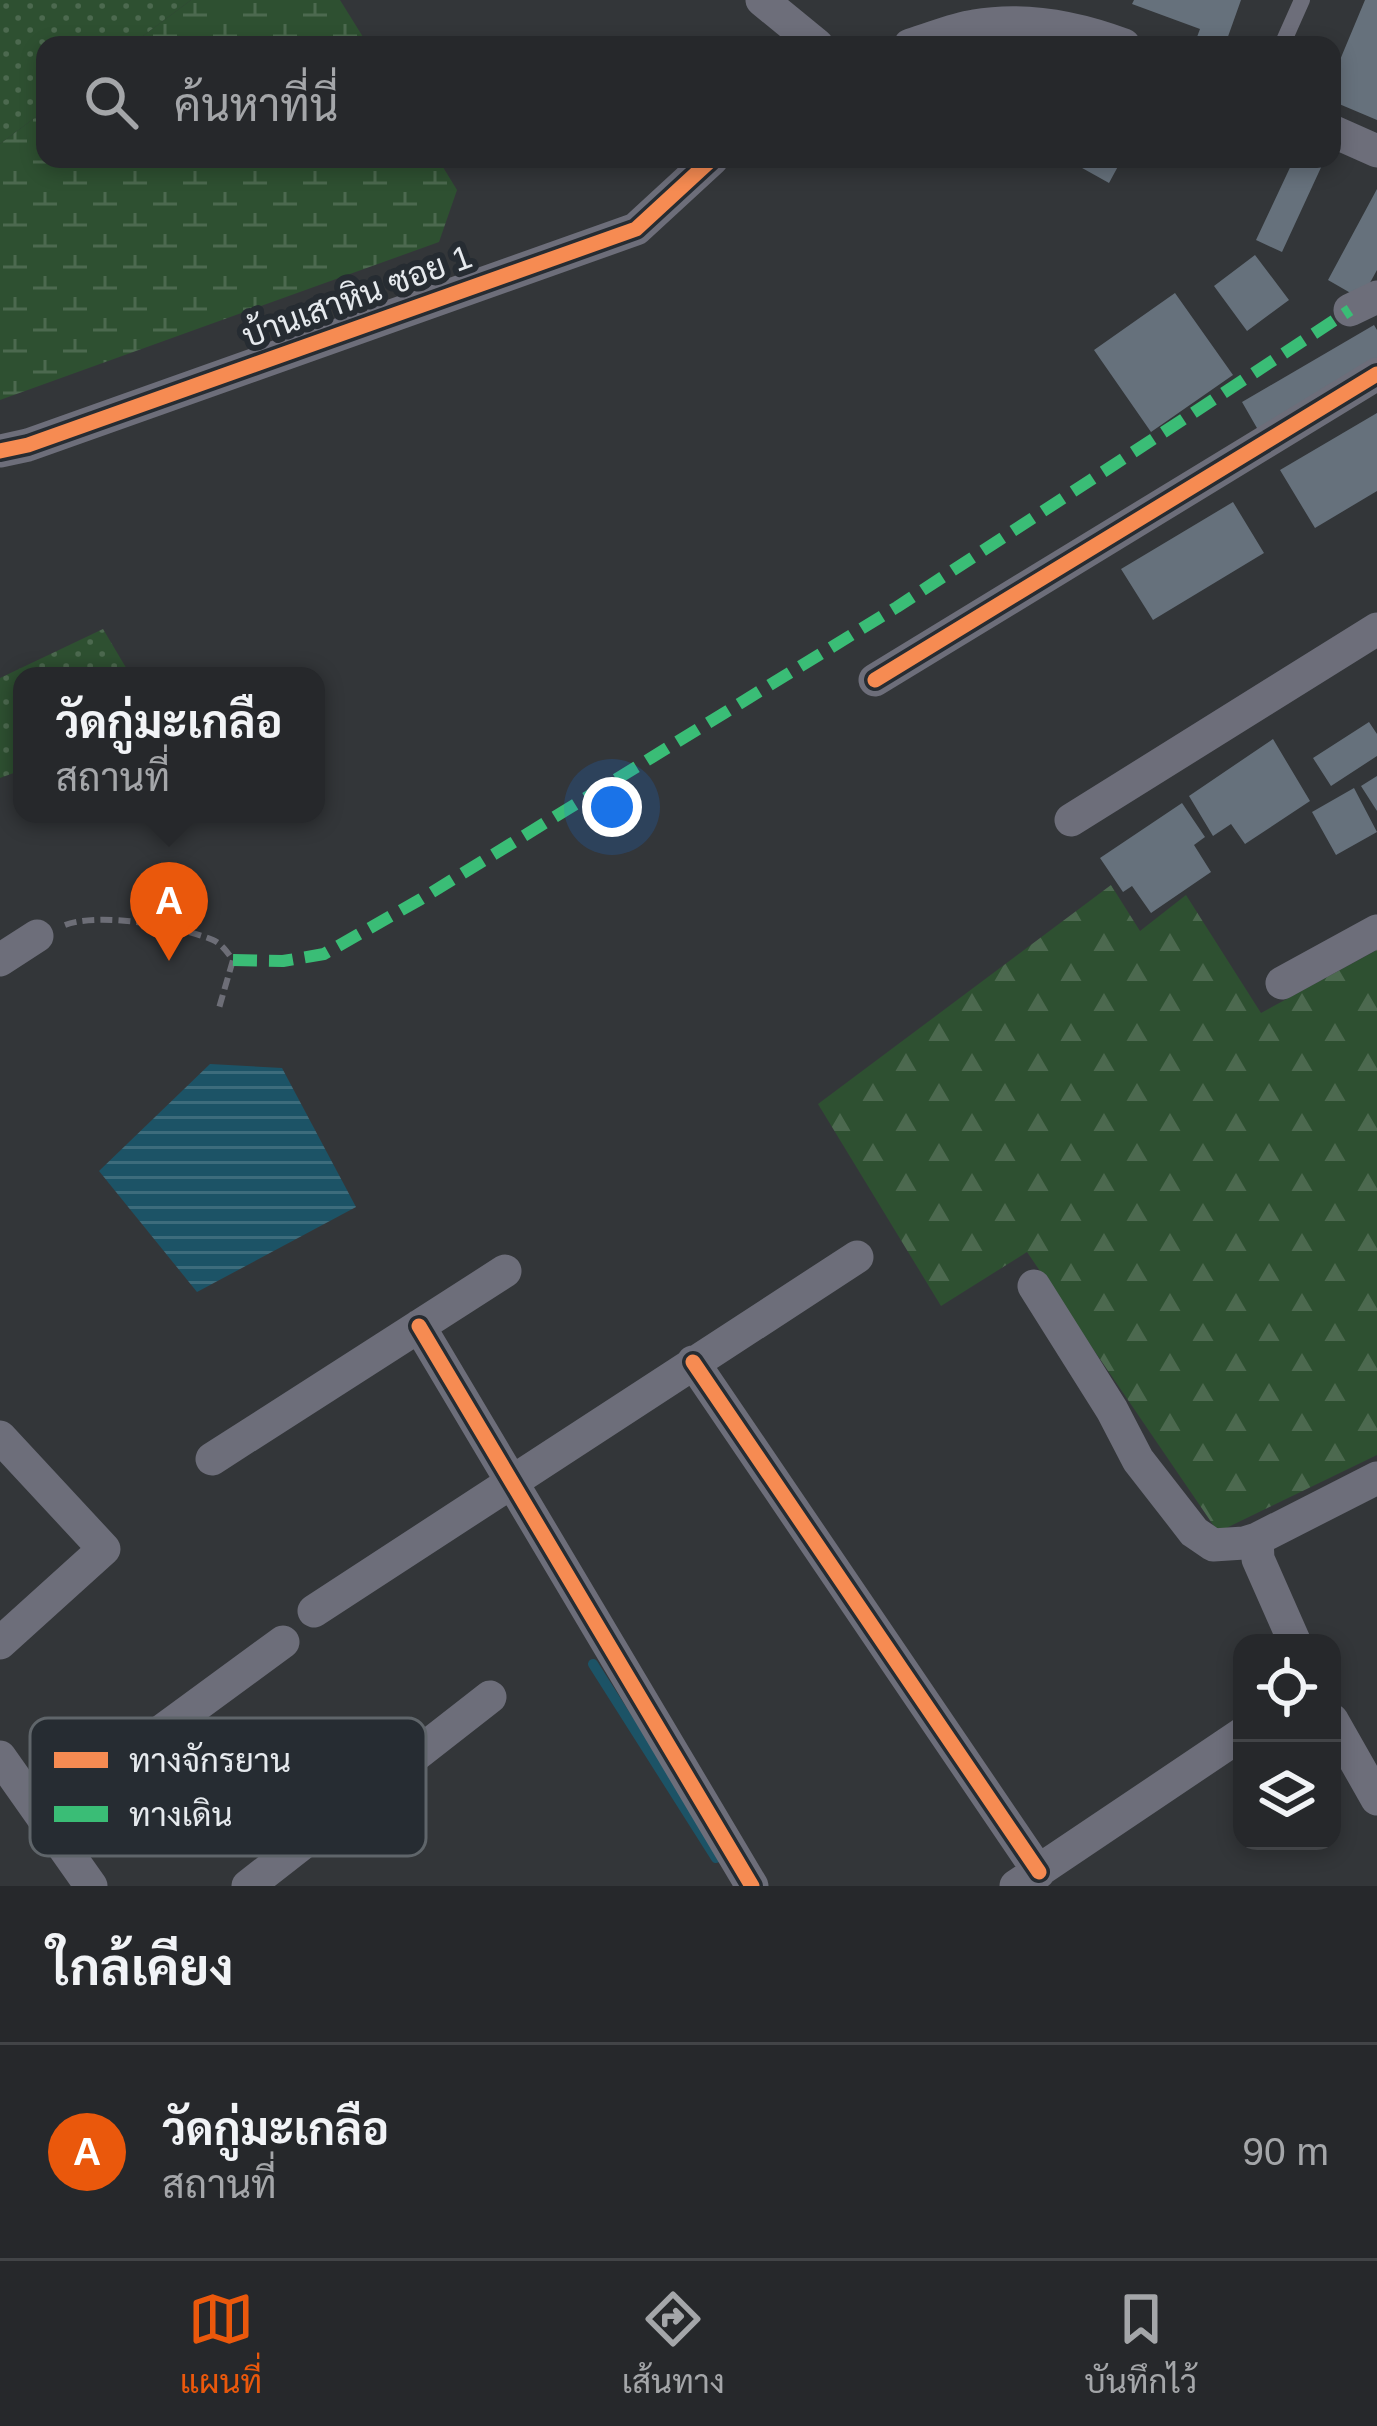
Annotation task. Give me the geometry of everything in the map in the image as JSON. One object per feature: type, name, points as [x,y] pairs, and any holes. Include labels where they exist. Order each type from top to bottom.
[{"type":"street","points":[[762,0],[806,36]]},
{"type":"street","points":[[940,36],[1041,11],[1100,36]]},
{"type":"street","points":[[1341,135],[1377,151]]},
{"type":"street","name":"บ้านเสาหิน ซอย 1","points":[[0,452],[636,229],[702,168]]},
{"type":"street","points":[[875,680],[1377,374]]},
{"type":"street","points":[[1071,820],[1377,629]]},
{"type":"street","points":[[1282,983],[1377,931]]},
{"type":"street","points":[[0,960],[37,936]]},
{"type":"street","points":[[314,1611],[857,1257]]},
{"type":"street","points":[[212,1459],[505,1271]]},
{"type":"street","points":[[1034,1286],[1138,1460],[1194,1532],[1213,1545],[1244,1544],[1377,1478]]},
{"type":"street","points":[[418,1326],[752,1886]]},
{"type":"street","points":[[693,1362],[1028,1879],[1233,1741]]},
{"type":"street","points":[[0,1437],[104,1549],[0,1643]]},
{"type":"street","points":[[1257,1538],[1258,1558],[1291,1634]]},
{"type":"street","points":[[179,1718],[283,1642]]},
{"type":"street","points":[[426,1746],[490,1696]]},
{"type":"street","points":[[1341,1736],[1377,1799]]},
{"type":"street","points":[[0,1757],[30,1800]]},
{"type":"street","points":[[70,1856],[91,1886]]},
{"type":"street","points":[[248,1886],[286,1856]]},
{"type":"lane","points":[[1286,36],[1302,0]]},
{"type":"path","points":[[37,936],[80,920],[111,920],[158,925],[219,941],[232,960],[219,1008]]},
{"type":"green space","points":[[0,0],[191,0],[143,36],[36,36],[36,117],[0,144]]},
{"type":"green space","points":[[191,0],[340,0],[362,36],[143,36]]},
{"type":"green space","points":[[36,117],[36,168],[444,168],[457,190],[439,242],[0,400],[0,144]]},
{"type":"green space","points":[[103,629],[126,667],[23,667]]},
{"type":"green space","points":[[13,672],[13,773],[0,778],[0,678]]},
{"type":"green space","points":[[1111,885],[1140,931],[1186,895],[1261,1013],[1377,950],[1377,1455],[1218,1532],[1027,1252],[941,1306],[818,1104]]},
{"type":"water","points":[[210,1064],[282,1068],[356,1207],[197,1292],[99,1171]]},
{"type":"building","points":[[1134,0],[1241,0],[1228,36],[1197,36],[1200,29],[1132,4]]},
{"type":"building","points":[[1365,0],[1377,0],[1377,120],[1341,105],[1341,57]]},
{"type":"building","points":[[1082,168],[1117,168],[1109,183]]},
{"type":"building","points":[[1290,168],[1321,168],[1282,252],[1256,240]]},
{"type":"building","points":[[1377,189],[1377,270],[1361,299],[1328,280]]},
{"type":"building","points":[[1255,255],[1289,300],[1247,331],[1214,286]]},
{"type":"building","points":[[1175,293],[1233,375],[1151,432],[1094,350]]},
{"type":"building","points":[[1374,325],[1377,368],[1261,435],[1242,402]]},
{"type":"building","points":[[1377,413],[1377,491],[1315,528],[1280,470]]},
{"type":"building","points":[[1233,502],[1264,553],[1153,620],[1121,569]]},
{"type":"building","points":[[1369,722],[1377,734],[1377,756],[1331,786],[1313,758]]},
{"type":"building","points":[[1273,739],[1310,801],[1245,844],[1231,824],[1213,836],[1189,796]]},
{"type":"building","points":[[1377,776],[1377,811],[1361,786]]},
{"type":"building","points":[[1354,788],[1377,832],[1336,855],[1312,812]]},
{"type":"building","points":[[1182,803],[1205,837],[1194,845],[1211,872],[1151,913],[1132,886],[1123,892],[1100,858]]},
{"type":"waterway","points":[[593,1664],[716,1858]]},
{"type":"marked path","points":[[233,960],[283,961],[324,954],[421,899],[897,607],[1350,310]]},
{"type":"cycle path","points":[[0,451],[636,229],[702,168]]},
{"type":"cycle path","points":[[875,680],[1377,374]]},
{"type":"cycle path","points":[[419,1326],[752,1886]]},
{"type":"cycle path","points":[[693,1362],[1039,1872]]},
{"type":"place","name":"วัดกู่มะเกลือ","points":[[169,961]]}]
